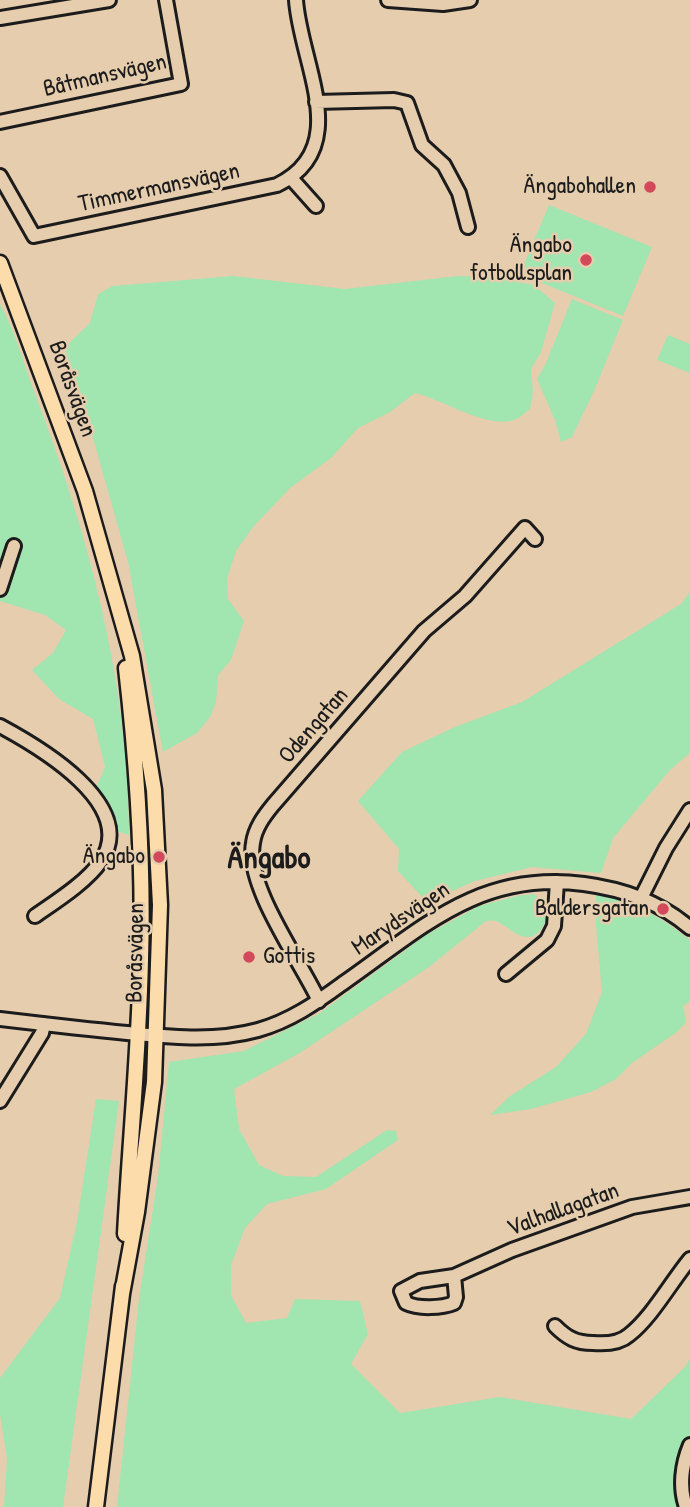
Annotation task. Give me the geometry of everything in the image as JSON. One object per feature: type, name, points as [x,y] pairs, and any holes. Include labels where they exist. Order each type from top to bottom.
[{"type":"main road","name":"Boråsvägen","points":[[0,263],[85,491],[132,656],[155,790],[160,905],[154,1082],[137,1212],[122,1294],[96,1507]]},
{"type":"main road","name":"Boråsvägen","points":[[0,275],[14,301]]},
{"type":"main road","name":"Boråsvägen","points":[[120,615],[137,768],[141,945],[122,1294]]},
{"type":"street","points":[[0,18],[62,3],[109,0]]},
{"type":"street","name":"Båtmansvägen","points":[[0,122],[181,84],[166,0]]},
{"type":"street","points":[[296,0],[319,130],[313,155],[301,171],[291,178],[316,205]]},
{"type":"street","points":[[388,0],[443,4],[470,0]]},
{"type":"street","points":[[316,102],[394,100],[407,103],[422,145],[444,165],[459,193],[468,227]]},
{"type":"street","name":"Timmermansvägen","points":[[0,176],[34,236],[277,185],[291,178]]},
{"type":"street","name":"Odengatan","points":[[319,1001],[280,929],[254,871],[253,841],[258,825],[424,631],[465,596],[525,528],[535,539]]},
{"type":"street","points":[[0,589],[14,546]]},
{"type":"street","points":[[0,726],[42,751],[79,780],[107,818],[109,834],[101,862],[35,916]]},
{"type":"street","points":[[641,898],[666,848],[690,810]]},
{"type":"street","points":[[506,974],[547,940],[555,916],[557,882]]},
{"type":"street","name":"Marydsvägen","points":[[0,1019],[156,1036],[210,1039],[246,1033],[286,1020],[319,1001],[433,917],[467,899],[514,885],[557,882],[603,887],[641,898],[663,909],[690,928]]},
{"type":"street","points":[[0,1101],[42,1034],[44,1024]]},
{"type":"street","name":"Valhallagatan","points":[[454,1276],[512,1250],[632,1207],[690,1197]]},
{"type":"street","points":[[555,1326],[567,1338],[581,1343],[612,1343],[628,1336],[644,1320],[690,1259]]},
{"type":"street","points":[[685,1507],[681,1476],[690,1445]]},
{"type":"green space","name":"Ängabo fotbollsplan","points":[[549,205],[652,247],[623,316],[520,274]]},
{"type":"green space","points":[[233,276],[345,289],[458,276],[493,277],[534,285],[555,303],[541,352],[531,369],[533,391],[530,409],[521,416],[511,421],[487,420],[415,393],[390,412],[358,428],[331,458],[290,488],[253,527],[236,551],[227,579],[228,599],[244,621],[231,660],[218,675],[216,702],[210,717],[197,733],[163,752],[128,562],[82,399],[64,348],[90,323],[98,294],[113,286]]},
{"type":"green space","points":[[572,299],[623,320],[572,437],[561,442],[555,420],[537,379]]},
{"type":"green space","points":[[0,304],[15,337],[72,500],[102,610],[122,722],[129,835],[101,826],[90,802],[105,767],[93,719],[59,699],[32,670],[53,653],[66,630],[45,615],[0,601]]},
{"type":"green space","points":[[668,335],[690,344],[690,373],[657,360]]},
{"type":"green space","points":[[690,592],[690,753],[670,770],[613,838],[601,873],[532,867],[475,881],[427,902],[398,871],[399,849],[358,801],[402,752],[455,727],[522,702],[681,604]]},
{"type":"green space","points":[[596,892],[646,911],[690,940],[690,1001],[683,1006],[686,1022],[677,1032],[632,1063],[616,1079],[591,1092],[531,1109],[490,1115],[510,1096],[556,1067],[586,1034],[602,992]]},
{"type":"green space","points":[[534,894],[544,903],[547,914],[543,927],[534,935],[523,936],[496,921],[486,921],[429,967],[298,1054],[234,1089],[239,1129],[259,1165],[283,1176],[316,1177],[387,1130],[396,1131],[398,1140],[326,1189],[267,1204],[245,1228],[231,1265],[231,1295],[246,1323],[287,1318],[295,1299],[360,1301],[368,1334],[351,1364],[400,1413],[500,1397],[631,1419],[690,1359],[690,1507],[117,1507],[139,1299],[158,1177],[169,1062],[244,1051],[320,1013],[426,935],[479,906]]},
{"type":"green space","points":[[96,1099],[119,1101],[63,1507],[4,1507],[7,1458],[0,1414],[0,1378],[60,1298],[77,1222]]},
{"type":"place","name":"Ängabohallen","points":[[650,187]]},
{"type":"place","name":"Ängabo fotbollsplan","points":[[586,260]]},
{"type":"place","name":"Ängabo","points":[[159,857]]},
{"type":"place","name":"Baldersgatan","points":[[663,909]]},
{"type":"place","name":"Gottis","points":[[249,957]]},
{"type":"district","name":"Ängabo","points":[[269,859]]}]
